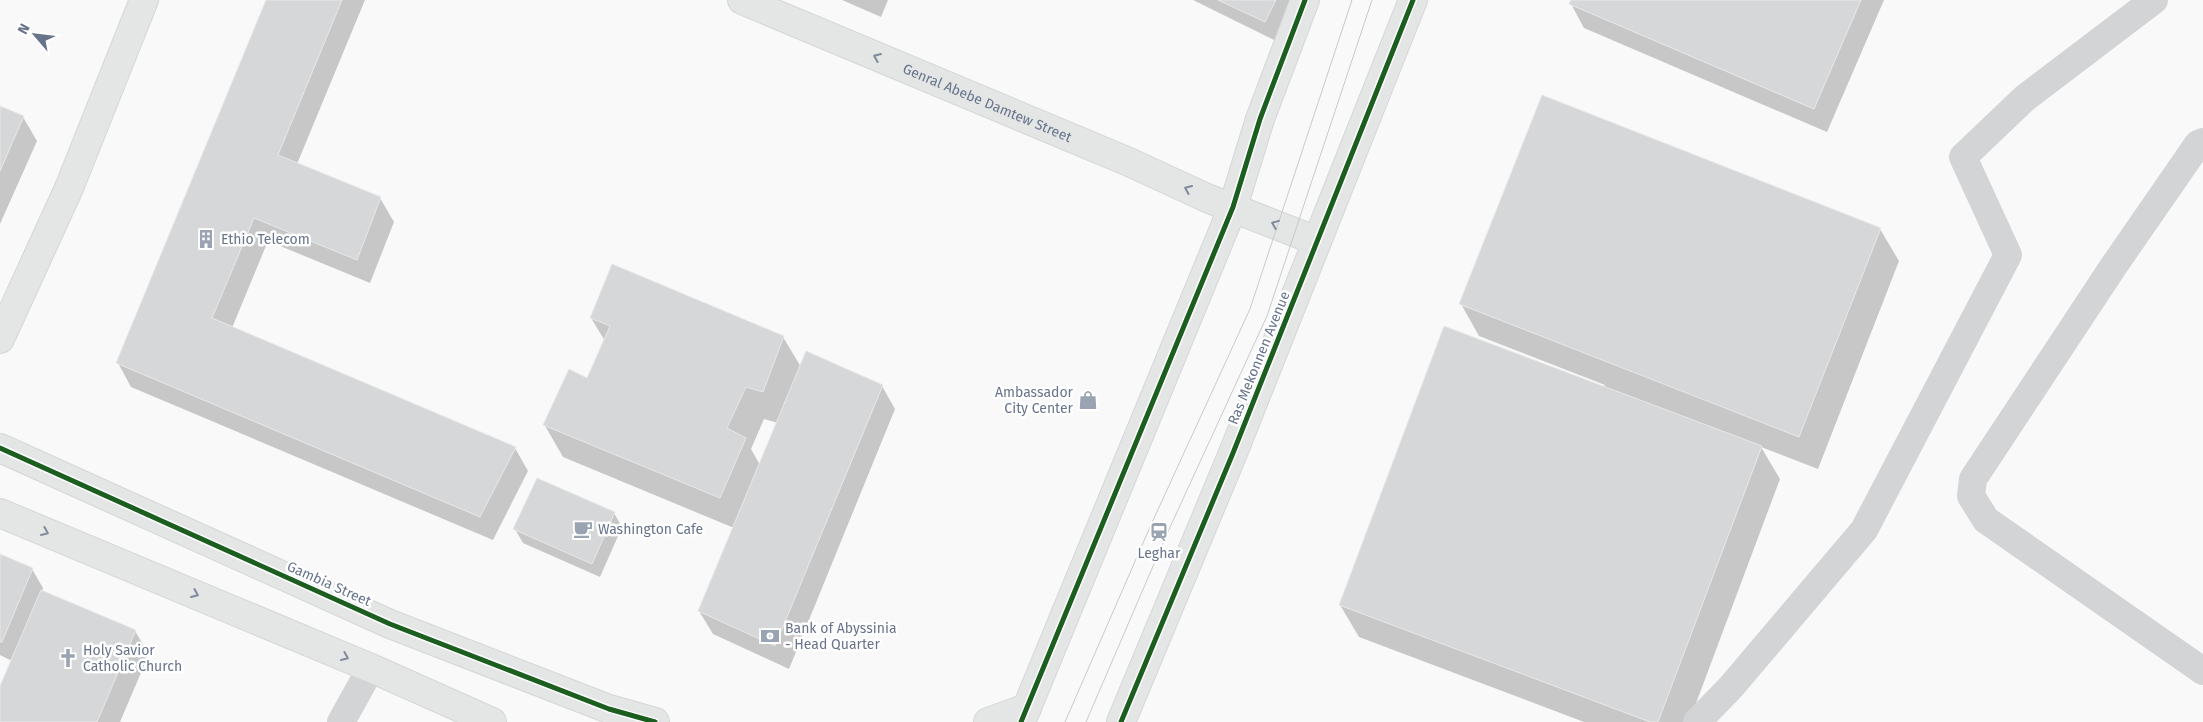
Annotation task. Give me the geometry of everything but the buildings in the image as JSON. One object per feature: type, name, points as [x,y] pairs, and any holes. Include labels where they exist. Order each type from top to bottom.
[{"type":"main road","points":[[0,339],[68,188],[144,0]]},
{"type":"main road","name":"Genral Abebe Damtew Street","points":[[742,0],[1129,162],[1207,198],[1317,241]]},
{"type":"main road","points":[[988,722],[1024,715],[1233,207],[1260,119],[1305,0]]},
{"type":"main road","name":"Ras Mekonnen Avenue","points":[[1121,722],[1233,453],[1413,0]]},
{"type":"main road","name":"Gambia Street","points":[[0,448],[390,624],[609,709],[656,722]]},
{"type":"main road","points":[[0,513],[371,668],[492,722]]},
{"type":"street","points":[[1697,722],[1731,688],[1864,530],[2008,256],[1963,157],[2026,98],[2154,0]]},
{"type":"street","points":[[2203,142],[2198,144],[2124,250],[1972,479],[1971,496],[1986,520],[2203,671]]},
{"type":"street","points":[[341,722],[371,668]]},
{"type":"tram line","points":[[1065,722],[1150,527],[1250,309],[1352,0]]},
{"type":"tram line","points":[[1086,722],[1166,536],[1267,316],[1372,0]]},
{"type":"cycle path","points":[[1021,722],[1233,207],[1260,119],[1305,0]]},
{"type":"cycle path","points":[[1121,722],[1233,453],[1413,0]]},
{"type":"cycle path","points":[[0,448],[390,624],[609,709],[655,722]]},
{"type":"place","name":"Ethio Telecom","points":[[206,239]]},
{"type":"place","name":"Ambassador City Center","points":[[1088,400]]},
{"type":"place","name":"Washington Cafe","points":[[583,529]]},
{"type":"place","name":"Leghar","points":[[1159,532]]},
{"type":"place","name":"Bank of Abyssinia - Head Quarter","points":[[770,636]]},
{"type":"place","name":"Holy Savior Catholic Church","points":[[68,658]]}]
